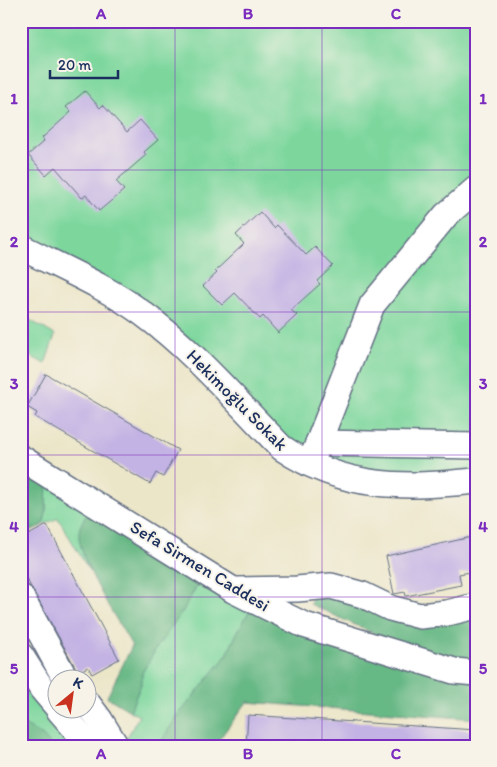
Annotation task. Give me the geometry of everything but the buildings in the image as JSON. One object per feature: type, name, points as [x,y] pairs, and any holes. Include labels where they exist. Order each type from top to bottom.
[{"type":"street","points":[[476,189],[446,215],[372,305],[314,454],[476,446]]},
{"type":"street","name":"Hekimoğlu Sokak","points":[[21,247],[96,285],[141,312],[184,348],[282,448],[314,454],[333,474],[353,480],[414,486],[476,481]]},
{"type":"street","name":"Sefa Sirmen Caddesi","points":[[21,458],[233,590],[304,625],[454,671],[476,673]]},
{"type":"street","points":[[233,590],[297,589],[331,586],[364,596],[390,608],[420,616],[446,613],[476,606]]},
{"type":"street","points":[[21,597],[61,670]]},
{"type":"street","points":[[21,656],[48,696]]},
{"type":"street","points":[[98,719],[116,746]]},
{"type":"street","points":[[68,720],[90,746]]},
{"type":"green space","points":[[21,21],[476,21],[476,481],[310,464],[185,348],[21,247]]},
{"type":"green space","points":[[23,316],[55,335],[45,364],[21,351],[21,318]]},
{"type":"green space","points":[[21,458],[47,474],[46,513],[43,525],[21,536]]},
{"type":"green space","points":[[47,474],[96,504],[80,530],[81,544],[90,572],[58,518],[43,525],[46,513]]},
{"type":"green space","points":[[96,504],[204,572],[183,611],[157,647],[142,673],[141,684],[130,711],[107,697],[132,646],[89,569],[79,538],[81,524]]},
{"type":"green space","points":[[204,572],[255,601],[227,655],[158,746],[122,746],[139,716],[130,711],[141,684],[142,673],[194,592]]},
{"type":"green space","points":[[315,587],[390,608],[476,606],[476,663],[432,655],[390,641],[310,604]]},
{"type":"green space","points":[[255,601],[476,673],[476,719],[247,702],[214,746],[158,746],[176,718],[227,655]]},
{"type":"green space","points":[[21,680],[42,689],[48,700],[48,720],[59,720],[74,746],[21,746]]},
{"type":"green space","points":[[21,722],[43,736],[52,746],[21,746]]}]
